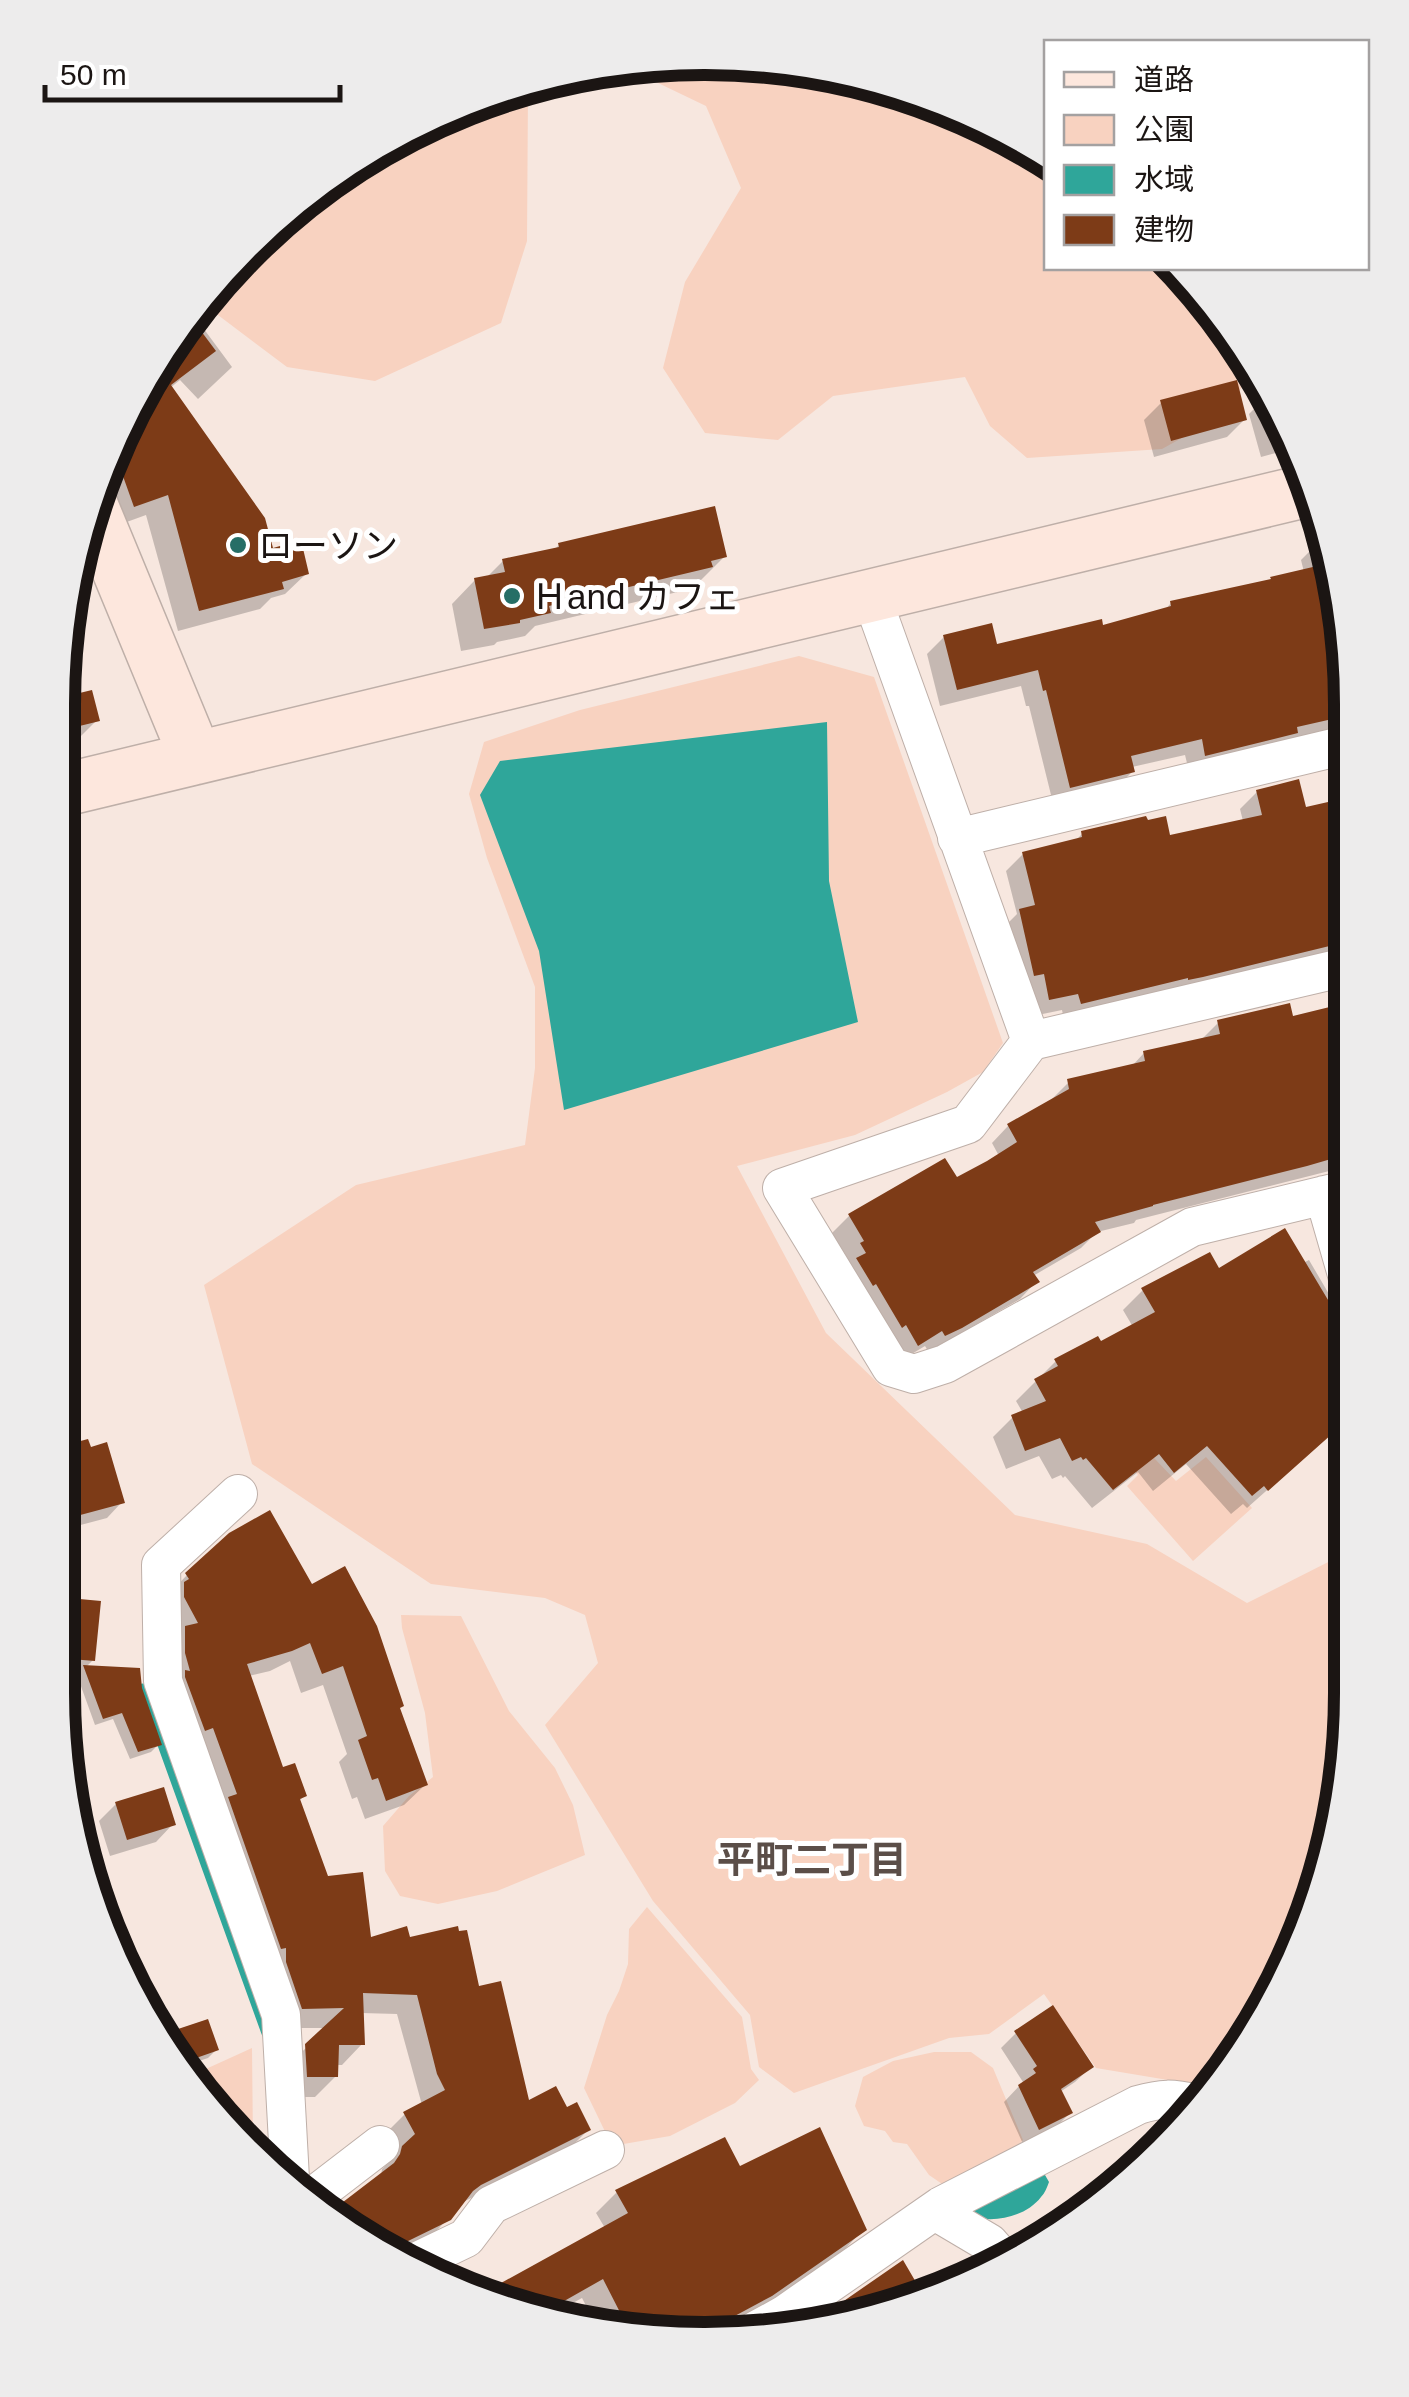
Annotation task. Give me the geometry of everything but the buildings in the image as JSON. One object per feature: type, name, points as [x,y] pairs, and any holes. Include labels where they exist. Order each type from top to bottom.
[{"type":"street","points":[[75,787],[1297,493]]},
{"type":"street","points":[[100,528],[196,758]]},
{"type":"street","points":[[872,595],[1031,1042]]},
{"type":"street","points":[[958,838],[1334,748]]},
{"type":"street","points":[[1334,970],[1031,1042],[968,1124],[782,1188],[891,1367],[914,1374],[946,1364],[1192,1227],[1334,1193]]},
{"type":"street","points":[[238,1494],[160,1564],[163,1681],[281,2015],[289,2166]]},
{"type":"street","points":[[779,2318],[935,2211],[1138,2105],[1160,2099],[1184,2101]]},
{"type":"street","points":[[320,2191],[380,2146]]},
{"type":"street","points":[[426,2257],[466,2238],[490,2205],[605,2150]]},
{"type":"street","points":[[935,2211],[996,2250]]},
{"type":"green space","points":[[746,76],[827,87],[907,108],[983,140],[1044,175],[1044,270],[1160,270],[1204,321],[1246,383],[1216,419],[1162,449],[1027,458],[990,426],[965,377],[833,396],[778,440],[705,433],[663,368],[685,282],[741,188],[706,106],[647,78]]},
{"type":"green space","points":[[528,100],[527,241],[501,323],[375,381],[287,367],[213,311],[231,289],[289,231],[355,181],[426,140]]},
{"type":"green space","points":[[799,656],[874,677],[1003,1043],[983,1072],[855,1135],[737,1166],[826,1333],[1015,1515],[1147,1544],[1247,1603],[1334,1559],[1333,1734],[1313,1855],[1269,1971],[1228,2042],[1197,2085],[1096,2068],[1044,1994],[989,2034],[949,2038],[794,2093],[759,2067],[750,2015],[653,1901],[545,1725],[598,1663],[585,1615],[545,1598],[431,1584],[252,1464],[204,1285],[356,1185],[525,1145],[535,1068],[535,987],[487,858],[469,794],[484,742],[580,710]]},
{"type":"green space","points":[[1134,1437],[1176,1481],[1206,1457],[1252,1508],[1193,1561],[1127,1486],[1138,1475],[1118,1450]]},
{"type":"green space","points":[[401,1615],[461,1616],[509,1711],[555,1768],[573,1805],[585,1855],[497,1891],[438,1904],[400,1896],[385,1871],[383,1826],[409,1796],[433,1777],[425,1713]]},
{"type":"green space","points":[[647,1907],[742,2017],[751,2069],[759,2080],[735,2103],[670,2136],[612,2146],[584,2088],[628,1964],[629,1929]]},
{"type":"green space","points":[[252,2048],[253,2131],[231,2108],[201,2071]]},
{"type":"green space","points":[[934,2052],[971,2052],[993,2068],[1023,2140],[1006,2160],[948,2188],[929,2175],[907,2144],[893,2142],[885,2131],[864,2126],[855,2106],[863,2077],[893,2061]]},
{"type":"water","points":[[827,722],[829,881],[858,1022],[564,1110],[539,951],[480,795],[500,761]]},
{"type":"water","points":[[1041,2168],[1049,2182],[1026,2210],[995,2219],[965,2214]]},
{"type":"waterway","points":[[143,1689],[267,2033]]},
{"type":"place","name":"ローソン","points":[[238,545]]},
{"type":"place","name":"Ｈand カフェ","points":[[512,596]]},
{"type":"district","name":"平町二丁目","points":[[812,1860]]}]
